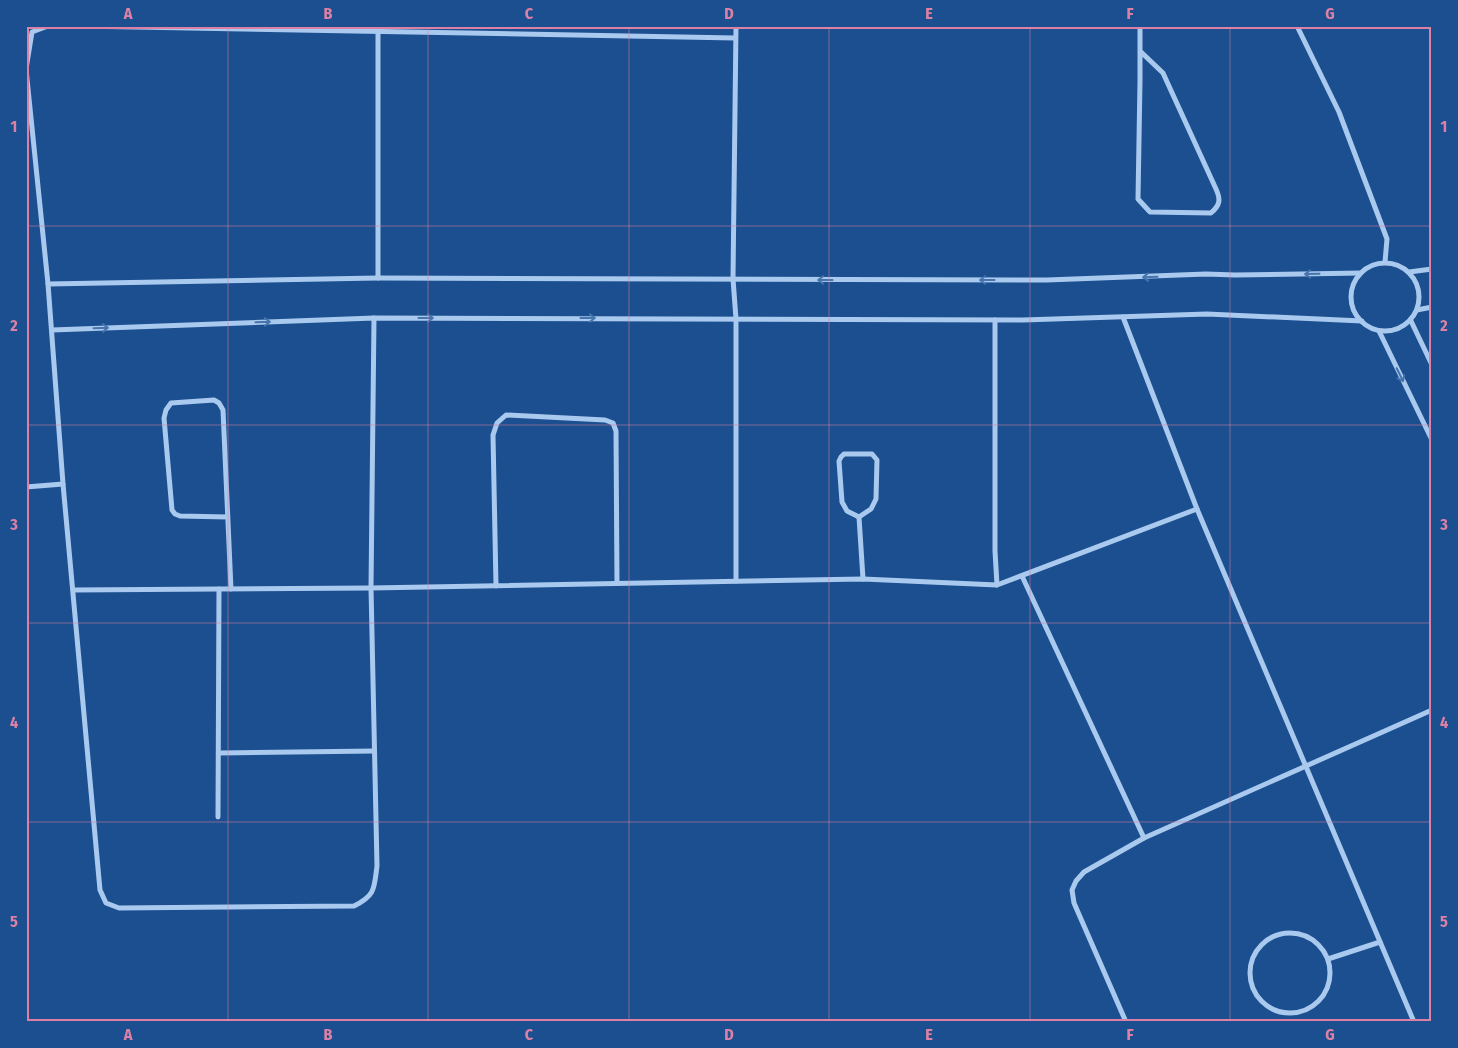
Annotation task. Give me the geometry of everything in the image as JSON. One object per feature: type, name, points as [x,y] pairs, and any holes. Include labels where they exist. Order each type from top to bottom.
[{"type":"street","points":[[48,26],[32,32],[26,69],[48,284],[72,590],[100,890],[106,903],[119,908],[354,906],[367,900],[374,889],[377,866],[371,588],[374,318]]},
{"type":"street","points":[[80,26],[735,38]]},
{"type":"street","points":[[736,26],[733,279],[736,319],[736,581]]},
{"type":"street","points":[[1140,26],[1138,199],[1150,212],[1211,213],[1218,207],[1220,200],[1216,190],[1163,73],[1140,51]]},
{"type":"street","points":[[1297,26],[1339,112],[1387,239],[1385,262]]},
{"type":"street","points":[[378,32],[378,278]]},
{"type":"street","points":[[1385,262],[1398,265],[1410,272],[1417,284],[1420,297],[1418,310],[1411,321],[1399,329],[1379,331],[1372,329],[1362,321],[1354,310],[1351,297],[1353,284],[1361,273],[1372,265],[1385,262]]},
{"type":"street","points":[[1410,272],[1432,269]]},
{"type":"street","points":[[48,284],[378,278],[1047,280],[1206,274],[1361,273]]},
{"type":"street","points":[[1418,310],[1432,308]]},
{"type":"street","points":[[52,330],[374,318],[995,320],[1236,314],[1362,321]]},
{"type":"street","points":[[1123,317],[1197,508],[1414,1022]]},
{"type":"street","points":[[995,320],[996,585]]},
{"type":"street","points":[[1411,321],[1432,365]]},
{"type":"street","points":[[1379,331],[1432,440]]},
{"type":"street","points":[[228,517],[180,516],[172,510],[164,418],[166,410],[171,403],[214,400],[219,403],[223,410],[228,517],[231,589]]},
{"type":"street","points":[[496,586],[493,435],[497,423],[506,415],[605,420],[613,423],[616,431],[617,583]]},
{"type":"street","points":[[844,454],[872,454],[877,460],[876,499],[871,509],[859,517],[847,511],[842,502],[839,461],[844,454]]},
{"type":"street","points":[[26,487],[63,484]]},
{"type":"street","points":[[72,590],[371,588],[863,579],[996,585],[1197,508]]},
{"type":"street","points":[[859,517],[863,579]]},
{"type":"street","points":[[1022,576],[1144,838]]},
{"type":"street","points":[[218,816],[219,589]]},
{"type":"street","points":[[1126,1022],[1074,903],[1072,890],[1076,881],[1084,872],[1144,838],[1432,710]]},
{"type":"street","points":[[219,753],[374,751]]},
{"type":"street","points":[[1292,933],[1308,937],[1320,946],[1328,960],[1330,975],[1326,990],[1317,1003],[1304,1011],[1288,1013],[1273,1010],[1260,1000],[1252,986],[1250,971],[1254,956],[1263,943],[1277,935],[1292,933]]},
{"type":"street","points":[[1328,960],[1380,942]]}]
